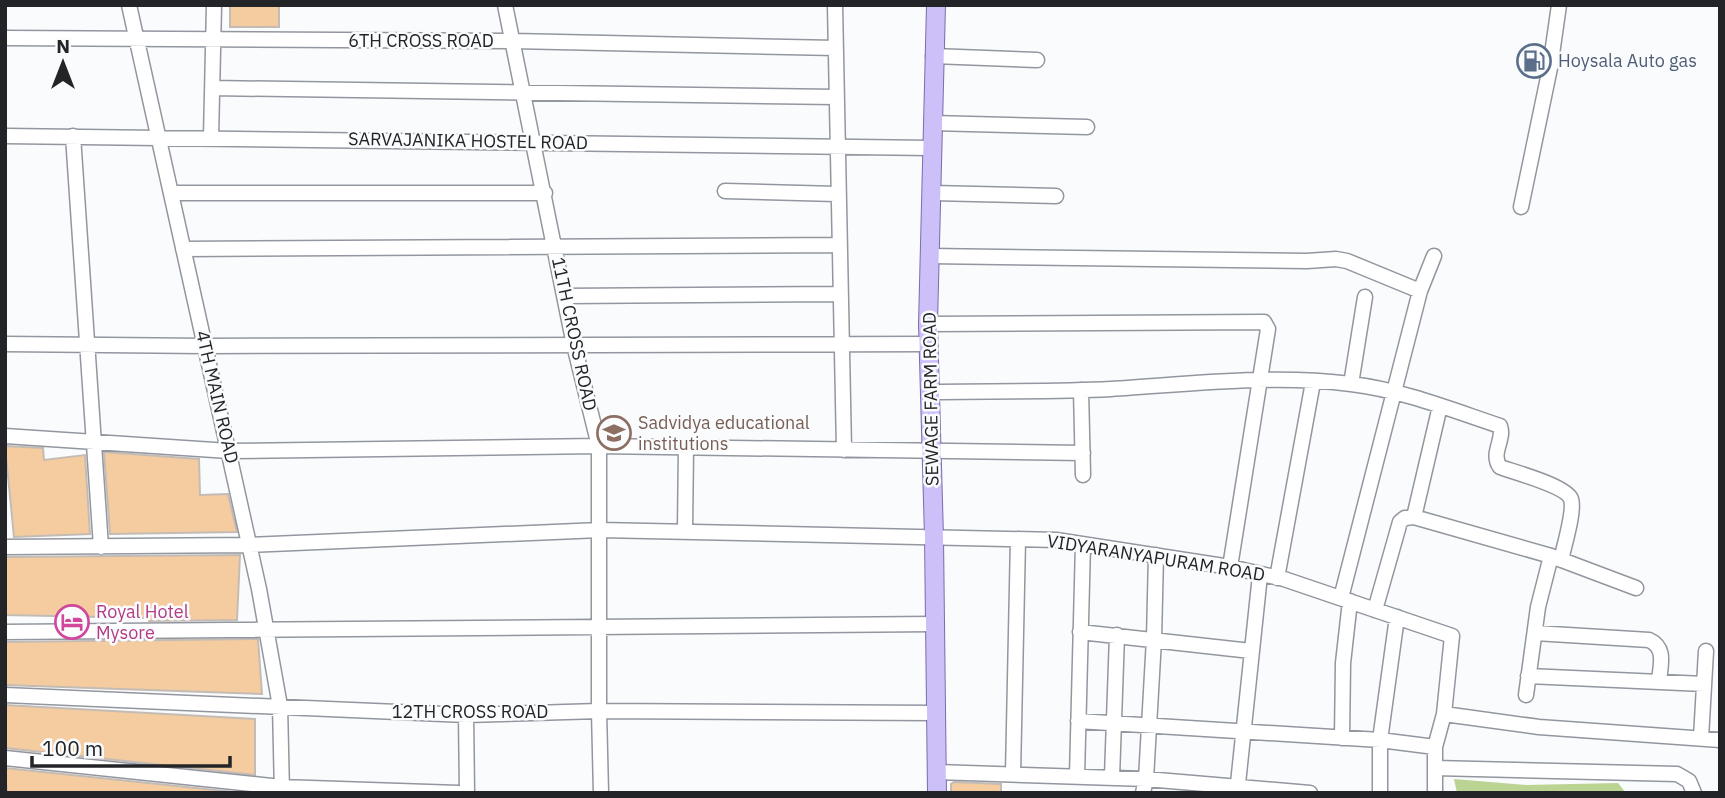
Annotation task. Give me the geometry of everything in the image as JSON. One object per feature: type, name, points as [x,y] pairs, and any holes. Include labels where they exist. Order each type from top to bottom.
[{"type":"main road","name":"SEWAGE FARM ROAD","points":[[936,5],[928,324],[937,793]]},
{"type":"street","name":"4TH MAIN ROAD","points":[[129,5],[267,630],[280,706],[281,790]]},
{"type":"street","points":[[211,138],[214,5]]},
{"type":"street","name":"11TH CROSS ROAD","points":[[505,5],[574,345],[599,446],[598,711],[601,793]]},
{"type":"street","points":[[835,5],[844,450]]},
{"type":"street","points":[[1521,207],[1550,68],[1559,5]]},
{"type":"street","name":"6TH CROSS ROAD","points":[[5,38],[513,41],[836,48]]},
{"type":"street","points":[[933,56],[1037,60]]},
{"type":"street","points":[[212,88],[836,97]]},
{"type":"street","points":[[932,123],[1087,127]]},
{"type":"street","name":"SARVAJANIKA HOSTEL ROAD","points":[[5,135],[931,148]]},
{"type":"street","points":[[73,136],[101,547]]},
{"type":"street","points":[[725,191],[837,194]]},
{"type":"street","points":[[171,193],[545,193]]},
{"type":"street","points":[[932,193],[1056,196]]},
{"type":"street","points":[[183,248],[839,245]]},
{"type":"street","points":[[929,256],[1307,261],[1336,259],[1420,291]]},
{"type":"street","points":[[1342,738],[1345,599],[1392,393],[1420,291],[1434,256]]},
{"type":"street","points":[[565,296],[840,294]]},
{"type":"street","points":[[1352,384],[1365,297]]},
{"type":"street","points":[[928,324],[1264,322],[1268,329],[1262,380],[1230,567]]},
{"type":"street","points":[[5,344],[929,344]]},
{"type":"street","points":[[930,392],[1081,390],[1262,380],[1352,384],[1440,406],[1500,426],[1502,433],[1496,456],[1500,467],[1563,490],[1568,495],[1571,508],[1538,607],[1526,695]]},
{"type":"street","points":[[1277,578],[1314,382]]},
{"type":"street","points":[[1081,390],[1083,475]]},
{"type":"street","points":[[1415,517],[1440,406]]},
{"type":"street","points":[[5,436],[229,451],[599,446],[1083,453]]},
{"type":"street","points":[[685,530],[686,447]]},
{"type":"street","points":[[1375,610],[1400,522],[1405,517],[1415,517],[1556,558],[1636,588]]},
{"type":"street","name":"VIDYARANYAPURAM ROAD","points":[[5,547],[250,545],[600,530],[1056,540],[1230,567],[1277,578],[1452,636],[1444,714]]},
{"type":"street","points":[[1013,774],[1018,539]]},
{"type":"street","points":[[1077,776],[1083,544]]},
{"type":"street","points":[[1144,786],[1154,639],[1156,555]]},
{"type":"street","points":[[1237,789],[1260,575]]},
{"type":"street","points":[[1380,793],[1380,740],[1396,617]]},
{"type":"street","points":[[5,632],[934,624]]},
{"type":"street","points":[[1080,632],[1251,651]]},
{"type":"street","points":[[1535,633],[1649,640],[1659,645],[1662,650],[1659,682]]},
{"type":"street","points":[[1112,778],[1117,635]]},
{"type":"street","points":[[1701,738],[1706,651]]},
{"type":"street","points":[[1528,676],[1704,684]]},
{"type":"street","name":"12TH CROSS ROAD","points":[[5,695],[466,715],[598,711],[935,713]]},
{"type":"street","points":[[1435,793],[1434,747],[1444,714],[1538,727],[1720,740]]},
{"type":"street","points":[[466,715],[467,793]]},
{"type":"street","points":[[1078,721],[1380,740],[1434,747]]},
{"type":"street","points":[[5,758],[281,790],[458,793]]},
{"type":"street","points":[[1434,768],[1677,774],[1689,780],[1694,793]]},
{"type":"street","points":[[937,772],[1077,776],[1112,778],[1144,786],[1310,793]]},
{"type":"green space","points":[[1454,779],[1526,785],[1618,783],[1626,793],[1457,793]]},
{"type":"building","points":[[230,5],[279,5],[279,27],[230,27]]},
{"type":"building","points":[[5,446],[43,448],[44,460],[85,455],[90,534],[14,537]]},
{"type":"building","points":[[104,452],[199,459],[200,495],[228,494],[237,532],[110,534]]},
{"type":"building","points":[[240,555],[237,620],[149,621],[149,618],[5,615],[5,557]]},
{"type":"building","points":[[258,639],[262,694],[5,685],[5,642]]},
{"type":"building","points":[[5,705],[255,719],[255,775],[5,748]]},
{"type":"building","points":[[5,768],[244,793],[7,793]]},
{"type":"building","points":[[951,784],[1001,784],[1001,793],[951,793]]},
{"type":"place","name":"Hoysala Auto gas","points":[[1534,61]]},
{"type":"place","name":"Sadvidya educational institutions","points":[[614,433]]},
{"type":"place","name":"Royal Hotel Mysore","points":[[72,622]]}]
